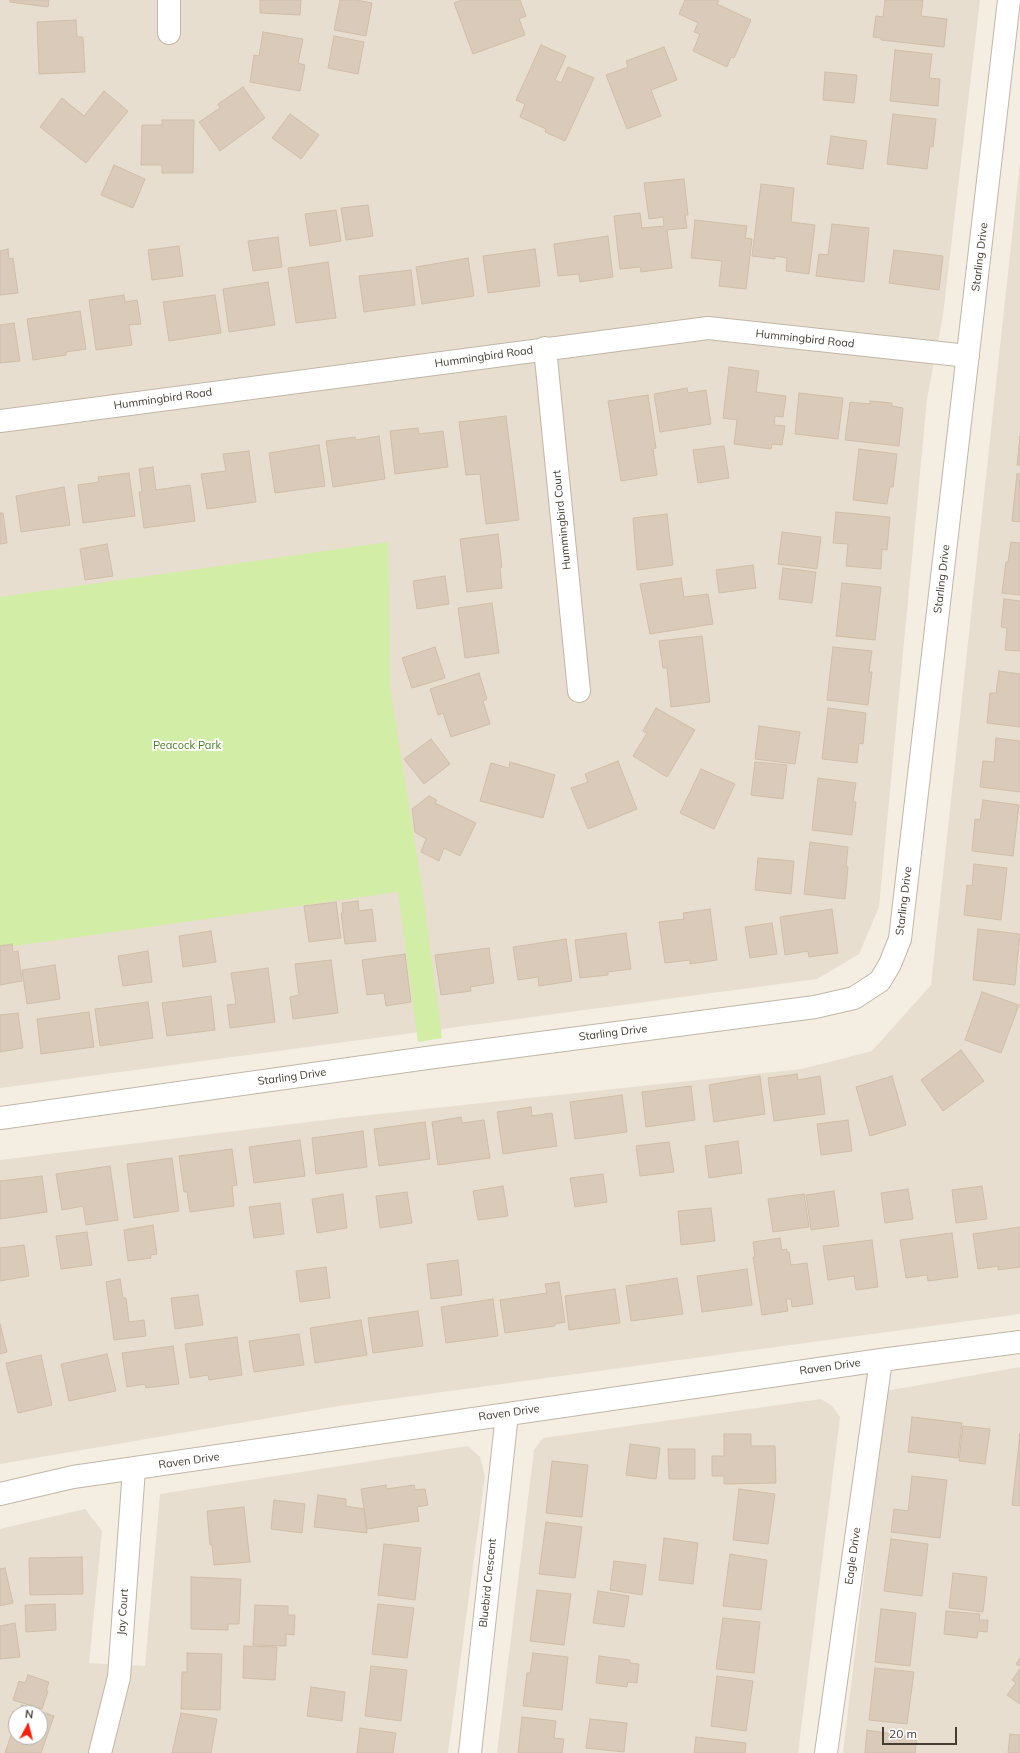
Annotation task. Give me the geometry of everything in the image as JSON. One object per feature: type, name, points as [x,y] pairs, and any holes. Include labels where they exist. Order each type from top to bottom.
[{"type":"street","points":[[169,0],[169,33]]},
{"type":"street","name":"Starling Drive","points":[[0,1118],[434,1057],[815,1007],[854,998],[880,981],[890,964],[900,939],[1010,0]]},
{"type":"street","name":"Hummingbird Road","points":[[0,421],[545,348],[708,328],[968,356]]},
{"type":"street","name":"Hummingbird Court","points":[[545,348],[579,691]]},
{"type":"street","name":"Raven Drive","points":[[0,1494],[73,1477],[880,1360],[1020,1342]]},
{"type":"street","name":"Eagle Drive","points":[[826,1753],[880,1360]]},
{"type":"street","name":"Bluebird Crescent","points":[[470,1753],[507,1414]]},
{"type":"street","name":"Jay Court","points":[[100,1753],[119,1677],[134,1469]]},
{"type":"shaded area","points":[[0,0],[980,0],[943,315],[927,399],[879,907],[859,954],[817,979],[0,1088]]},
{"type":"shaded area","points":[[1020,162],[1020,1314],[339,1406],[0,1464],[0,1160],[341,1118],[802,1069],[872,1051],[931,985]]},
{"type":"shaded area","points":[[1020,1367],[1020,1753],[843,1753],[886,1391]]},
{"type":"shaded area","points":[[821,1399],[832,1406],[840,1417],[798,1753],[497,1753],[534,1450],[543,1438]]},
{"type":"shaded area","points":[[468,1446],[480,1457],[485,1476],[448,1753],[0,1753],[0,1529],[85,1509],[102,1531],[89,1663],[145,1666],[160,1494]]},
{"type":"green space","name":"Peacock Park","points":[[388,542],[390,689],[422,887],[442,1038],[418,1042],[398,892],[0,948],[0,597]]},
{"type":"building","points":[[10,0],[49,0],[48,7],[10,2]]},
{"type":"building","points":[[260,0],[301,0],[300,15],[260,13]]},
{"type":"building","points":[[340,0],[356,0],[372,3],[366,36],[334,30]]},
{"type":"building","points":[[462,0],[520,0],[526,16],[519,19],[525,35],[473,54],[454,3]]},
{"type":"building","points":[[685,0],[717,0],[719,1],[717,4],[751,20],[734,58],[731,57],[727,67],[693,51],[700,34],[694,32],[698,23],[679,14]]},
{"type":"building","points":[[885,0],[923,0],[921,16],[947,19],[944,47],[881,40],[881,38],[873,37],[876,16],[883,17]]},
{"type":"building","points":[[76,20],[77,37],[83,37],[85,72],[39,74],[37,22]]},
{"type":"building","points":[[263,32],[303,39],[298,63],[305,65],[300,91],[250,82],[254,55],[259,56]]},
{"type":"building","points":[[334,36],[364,42],[358,74],[328,68]]},
{"type":"building","points":[[541,45],[566,56],[555,80],[561,83],[568,67],[594,78],[565,141],[545,132],[546,129],[520,117],[525,104],[516,100]]},
{"type":"building","points":[[664,47],[677,80],[651,90],[661,116],[627,129],[606,75],[628,67],[626,61]]},
{"type":"building","points":[[895,50],[932,54],[929,78],[940,79],[938,106],[890,101]]},
{"type":"building","points":[[825,72],[857,75],[854,103],[823,100]]},
{"type":"building","points":[[243,87],[265,118],[220,151],[199,122],[220,108],[218,104]]},
{"type":"building","points":[[104,91],[128,111],[86,163],[40,127],[62,98],[84,116]]},
{"type":"building","points":[[290,114],[319,135],[301,159],[272,138]]},
{"type":"building","points":[[893,114],[936,119],[933,147],[930,146],[927,169],[887,164]]},
{"type":"building","points":[[162,120],[194,120],[193,173],[162,173],[162,165],[141,165],[142,125],[162,125]]},
{"type":"building","points":[[831,136],[867,141],[863,169],[827,164]]},
{"type":"building","points":[[114,165],[145,179],[133,208],[101,195]]},
{"type":"building","points":[[684,179],[688,215],[685,215],[687,228],[667,230],[672,268],[641,272],[640,267],[620,269],[614,216],[640,213],[642,228],[664,226],[663,217],[649,219],[644,183]]},
{"type":"building","points":[[761,184],[794,188],[791,222],[815,225],[809,274],[786,271],[787,258],[775,256],[775,259],[752,256]]},
{"type":"building","points":[[368,205],[373,236],[346,240],[341,208]]},
{"type":"building","points":[[336,210],[341,241],[310,246],[305,214]]},
{"type":"building","points":[[695,220],[747,226],[745,238],[752,239],[746,289],[719,286],[722,261],[691,258]]},
{"type":"building","points":[[832,224],[869,228],[864,282],[816,276],[819,254],[828,255]]},
{"type":"building","points":[[608,236],[613,277],[580,282],[579,274],[558,276],[554,244]]},
{"type":"building","points":[[278,237],[282,267],[253,271],[248,241]]},
{"type":"building","points":[[179,246],[183,276],[152,280],[148,250]]},
{"type":"building","points":[[8,249],[9,259],[13,258],[18,293],[0,295],[0,251]]},
{"type":"building","points":[[535,249],[540,286],[488,293],[483,256]]},
{"type":"building","points":[[894,250],[943,256],[939,290],[889,283]]},
{"type":"building","points":[[468,258],[474,296],[422,304],[416,267]]},
{"type":"building","points":[[328,262],[336,318],[296,323],[288,268]]},
{"type":"building","points":[[411,270],[415,305],[364,312],[359,276]]},
{"type":"building","points":[[268,282],[275,325],[229,332],[223,289]]},
{"type":"building","points":[[124,295],[125,302],[137,300],[141,324],[129,325],[132,345],[96,350],[89,300]]},
{"type":"building","points":[[215,295],[221,333],[169,341],[163,302]]},
{"type":"building","points":[[80,311],[86,349],[66,352],[66,355],[33,360],[27,319]]},
{"type":"building","points":[[14,323],[20,361],[0,363],[0,325]]},
{"type":"building","points":[[729,367],[759,371],[756,392],[786,396],[783,417],[775,416],[774,425],[785,426],[782,445],[772,444],[771,449],[734,444],[737,420],[723,418]]},
{"type":"building","points":[[687,388],[688,393],[706,390],[711,424],[660,432],[654,394]]},
{"type":"building","points":[[799,393],[843,398],[838,439],[795,434]]},
{"type":"building","points":[[648,395],[656,448],[653,449],[657,475],[621,481],[608,401]]},
{"type":"building","points":[[870,401],[892,403],[892,406],[903,408],[899,446],[845,440],[850,402],[870,404]]},
{"type":"building","points":[[506,416],[519,520],[486,524],[480,474],[466,475],[459,422]]},
{"type":"building","points":[[418,428],[419,434],[443,431],[448,467],[395,474],[390,431]]},
{"type":"building","points":[[379,436],[385,479],[333,487],[326,441],[355,437],[356,440]]},
{"type":"building","points":[[1020,436],[1020,465],[1017,465]]},
{"type":"building","points":[[319,445],[325,486],[275,493],[269,453]]},
{"type":"building","points":[[724,446],[729,478],[698,483],[693,450]]},
{"type":"building","points":[[859,449],[897,454],[893,487],[890,487],[887,504],[853,500]]},
{"type":"building","points":[[249,451],[256,502],[207,509],[201,474],[226,471],[223,454]]},
{"type":"building","points":[[153,467],[156,490],[190,485],[195,521],[144,528],[139,492],[142,492],[139,469]]},
{"type":"building","points":[[129,473],[135,516],[83,523],[78,485],[99,482],[98,477]]},
{"type":"building","points":[[1017,474],[1020,474],[1020,522],[1012,521]]},
{"type":"building","points":[[64,487],[70,525],[21,532],[16,496]]},
{"type":"building","points":[[836,512],[890,517],[887,550],[882,549],[881,569],[846,566],[848,544],[833,543]]},
{"type":"building","points":[[0,513],[3,513],[7,543],[0,544]]},
{"type":"building","points":[[667,514],[673,565],[637,570],[633,518]]},
{"type":"building","points":[[782,532],[821,537],[817,569],[778,564]]},
{"type":"building","points":[[498,534],[502,567],[500,568],[502,588],[467,592],[460,539]]},
{"type":"building","points":[[1011,542],[1020,543],[1020,595],[1002,593],[1006,562],[1008,562]]},
{"type":"building","points":[[107,544],[113,576],[85,580],[80,549]]},
{"type":"building","points":[[753,565],[756,588],[719,593],[716,570]]},
{"type":"building","points":[[783,568],[816,572],[812,603],[779,599]]},
{"type":"building","points":[[445,576],[449,604],[417,609],[413,581]]},
{"type":"building","points":[[681,578],[684,597],[708,594],[713,624],[650,634],[640,584]]},
{"type":"building","points":[[842,583],[881,587],[875,640],[836,636]]},
{"type":"building","points":[[1004,599],[1020,601],[1020,651],[1005,650],[1007,628],[1001,627]]},
{"type":"building","points":[[492,603],[499,653],[465,658],[458,608]]},
{"type":"building","points":[[702,636],[710,702],[671,707],[667,668],[663,668],[659,641]]},
{"type":"building","points":[[435,647],[445,678],[412,688],[402,658]]},
{"type":"building","points":[[833,647],[872,651],[869,672],[872,672],[868,705],[827,700]]},
{"type":"building","points":[[999,671],[1020,674],[1020,727],[987,723],[990,693],[996,693]]},
{"type":"building","points":[[479,673],[487,699],[483,701],[490,724],[451,737],[443,713],[438,715],[430,689]]},
{"type":"building","points":[[656,708],[695,730],[667,777],[633,756],[647,733],[643,731]]},
{"type":"building","points":[[828,708],[866,713],[863,744],[859,743],[857,763],[822,759]]},
{"type":"building","points":[[759,726],[800,732],[795,764],[755,759]]},
{"type":"building","points":[[996,738],[1020,741],[1020,792],[980,787],[983,761],[994,762]]},
{"type":"building","points":[[431,739],[450,764],[424,784],[404,759]]},
{"type":"building","points":[[618,761],[637,809],[588,829],[571,788],[588,782],[585,774]]},
{"type":"building","points":[[510,762],[555,775],[543,818],[480,801],[491,763],[509,768]]},
{"type":"building","points":[[755,762],[787,765],[783,799],[751,795]]},
{"type":"building","points":[[701,769],[735,784],[714,829],[680,813]]},
{"type":"building","points":[[818,778],[856,783],[853,802],[856,802],[852,835],[812,830]]},
{"type":"building","points":[[429,796],[437,800],[435,803],[476,823],[460,856],[444,848],[439,861],[421,852],[426,839],[415,832],[412,809]]},
{"type":"building","points":[[983,800],[1019,805],[1013,856],[972,851],[975,819],[980,820]]},
{"type":"building","points":[[810,842],[848,847],[845,899],[804,894]]},
{"type":"building","points":[[758,858],[794,861],[791,894],[755,890]]},
{"type":"building","points":[[974,864],[1007,868],[1001,920],[964,915],[967,885],[972,886]]},
{"type":"building","points":[[358,901],[359,911],[372,909],[376,941],[345,944],[341,913],[343,913],[342,903]]},
{"type":"building","points":[[336,902],[341,938],[309,942],[304,906]]},
{"type":"building","points":[[710,909],[717,960],[690,964],[690,960],[665,963],[659,922],[684,919],[683,913]]},
{"type":"building","points":[[832,909],[838,953],[809,957],[808,951],[785,955],[780,917]]},
{"type":"building","points":[[772,923],[777,954],[750,958],[745,927]]},
{"type":"building","points":[[978,929],[1020,934],[1015,985],[973,980]]},
{"type":"building","points":[[211,931],[216,962],[183,967],[179,936]]},
{"type":"building","points":[[626,933],[631,969],[608,972],[608,975],[580,978],[575,940]]},
{"type":"building","points":[[566,939],[572,981],[539,986],[538,977],[518,980],[513,947]]},
{"type":"building","points":[[12,944],[13,952],[18,951],[22,981],[0,985],[0,946]]},
{"type":"building","points":[[489,948],[494,983],[470,987],[471,991],[441,995],[435,955]]},
{"type":"building","points":[[148,951],[152,982],[123,986],[118,956]]},
{"type":"building","points":[[405,954],[411,1002],[386,1006],[384,993],[367,995],[362,960]]},
{"type":"building","points":[[331,960],[338,1013],[293,1019],[290,997],[299,995],[295,964]]},
{"type":"building","points":[[55,965],[60,999],[27,1004],[22,970]]},
{"type":"building","points":[[268,968],[275,1022],[230,1028],[227,1005],[236,1004],[231,973]]},
{"type":"building","points":[[982,992],[1019,1005],[1001,1053],[965,1040]]},
{"type":"building","points":[[211,996],[215,1030],[167,1036],[162,1003]]},
{"type":"building","points":[[148,1002],[153,1038],[100,1046],[95,1009]]},
{"type":"building","points":[[89,1012],[94,1047],[41,1054],[37,1019]]},
{"type":"building","points":[[18,1013],[23,1048],[0,1052],[0,1015]]},
{"type":"building","points":[[961,1050],[984,1081],[943,1111],[921,1080]]},
{"type":"building","points":[[797,1074],[798,1080],[820,1076],[825,1114],[774,1121],[768,1078]]},
{"type":"building","points":[[760,1076],[765,1114],[714,1122],[709,1085]]},
{"type":"building","points":[[892,1076],[906,1125],[870,1136],[856,1087]]},
{"type":"building","points":[[691,1086],[695,1120],[646,1127],[642,1092]]},
{"type":"building","points":[[622,1095],[627,1132],[575,1139],[570,1102]]},
{"type":"building","points":[[531,1107],[532,1116],[552,1113],[557,1146],[503,1154],[497,1112]]},
{"type":"building","points":[[461,1117],[462,1123],[484,1120],[490,1158],[438,1165],[432,1122]]},
{"type":"building","points":[[848,1120],[852,1151],[821,1155],[817,1124]]},
{"type":"building","points":[[425,1122],[430,1159],[379,1166],[374,1129]]},
{"type":"building","points":[[363,1131],[367,1167],[316,1174],[312,1138]]},
{"type":"building","points":[[300,1140],[305,1176],[254,1183],[249,1147]]},
{"type":"building","points":[[738,1141],[742,1173],[709,1178],[705,1146]]},
{"type":"building","points":[[669,1142],[674,1172],[640,1176],[636,1146]]},
{"type":"building","points":[[232,1149],[237,1185],[232,1186],[234,1206],[190,1212],[187,1192],[184,1192],[179,1156]]},
{"type":"building","points":[[172,1158],[179,1211],[134,1218],[127,1164]]},
{"type":"building","points":[[110,1166],[118,1220],[86,1225],[83,1206],[62,1210],[56,1174]]},
{"type":"building","points":[[603,1174],[607,1202],[575,1207],[570,1178]]},
{"type":"building","points":[[42,1176],[47,1212],[0,1219],[0,1181]]},
{"type":"building","points":[[503,1186],[508,1216],[478,1220],[473,1191]]},
{"type":"building","points":[[982,1186],[987,1219],[956,1223],[952,1190]]},
{"type":"building","points":[[908,1189],[913,1219],[885,1223],[881,1193]]},
{"type":"building","points":[[834,1191],[839,1226],[811,1230],[806,1195]]},
{"type":"building","points":[[407,1192],[412,1223],[380,1228],[376,1196]]},
{"type":"building","points":[[343,1194],[347,1228],[317,1233],[312,1199]]},
{"type":"building","points":[[804,1194],[809,1227],[773,1232],[768,1199]]},
{"type":"building","points":[[280,1203],[284,1234],[254,1238],[249,1207]]},
{"type":"building","points":[[711,1208],[715,1241],[681,1245],[678,1211]]},
{"type":"building","points":[[153,1225],[157,1254],[150,1255],[151,1258],[128,1261],[124,1230]]},
{"type":"building","points":[[1020,1227],[1020,1267],[998,1270],[998,1266],[978,1269],[973,1234]]},
{"type":"building","points":[[87,1232],[92,1265],[61,1269],[56,1236]]},
{"type":"building","points":[[952,1233],[958,1277],[928,1281],[927,1275],[906,1278],[900,1240]]},
{"type":"building","points":[[780,1238],[782,1250],[787,1249],[787,1253],[789,1252],[791,1265],[807,1263],[813,1304],[792,1307],[791,1299],[786,1299],[788,1311],[762,1315],[753,1257],[755,1257],[753,1242]]},
{"type":"building","points":[[872,1240],[878,1287],[856,1290],[854,1276],[828,1280],[823,1246]]},
{"type":"building","points":[[24,1245],[29,1276],[0,1281],[0,1248]]},
{"type":"building","points":[[458,1260],[462,1295],[431,1299],[427,1264]]},
{"type":"building","points":[[326,1267],[330,1298],[300,1302],[296,1271]]},
{"type":"building","points":[[747,1269],[752,1305],[702,1312],[697,1276]]},
{"type":"building","points":[[677,1278],[683,1314],[631,1321],[626,1286]]},
{"type":"building","points":[[120,1279],[123,1298],[126,1298],[129,1322],[144,1320],[146,1336],[114,1340],[106,1282]]},
{"type":"building","points":[[559,1282],[565,1322],[555,1324],[555,1326],[505,1333],[500,1300],[547,1293],[545,1284]]},
{"type":"building","points":[[615,1289],[620,1323],[569,1330],[565,1296]]},
{"type":"building","points":[[198,1295],[203,1325],[175,1329],[171,1298]]},
{"type":"building","points":[[493,1299],[498,1336],[446,1343],[441,1307]]},
{"type":"building","points":[[418,1311],[423,1346],[373,1353],[368,1318]]},
{"type":"building","points":[[361,1320],[367,1355],[315,1363],[310,1328]]},
{"type":"building","points":[[0,1324],[7,1352],[0,1354]]},
{"type":"building","points":[[299,1334],[304,1365],[254,1372],[249,1341]]},
{"type":"building","points":[[237,1337],[242,1375],[209,1380],[208,1375],[190,1378],[185,1344]]},
{"type":"building","points":[[173,1346],[179,1384],[146,1388],[145,1384],[127,1387],[122,1353]]},
{"type":"building","points":[[107,1354],[116,1391],[69,1401],[61,1364]]},
{"type":"building","points":[[41,1355],[52,1405],[18,1413],[6,1363]]},
{"type":"building","points":[[912,1417],[962,1423],[958,1458],[908,1452]]},
{"type":"building","points":[[963,1426],[990,1429],[985,1464],[959,1461]]},
{"type":"building","points":[[724,1434],[751,1434],[751,1446],[775,1446],[776,1483],[724,1484],[724,1476],[712,1476],[712,1456],[724,1456]]},
{"type":"building","points":[[1020,1434],[1020,1506],[1012,1505]]},
{"type":"building","points":[[630,1444],[660,1448],[656,1479],[626,1475]]},
{"type":"building","points":[[668,1449],[695,1449],[695,1479],[669,1479]]},
{"type":"building","points":[[552,1461],[588,1465],[582,1517],[546,1513]]},
{"type":"building","points":[[912,1476],[947,1480],[940,1538],[891,1532],[894,1509],[908,1511]]},
{"type":"building","points":[[386,1485],[386,1489],[414,1485],[415,1490],[425,1489],[428,1505],[417,1507],[419,1521],[367,1529],[361,1489]]},
{"type":"building","points":[[739,1489],[775,1494],[768,1544],[733,1540]]},
{"type":"building","points":[[318,1495],[346,1499],[346,1506],[364,1509],[367,1533],[314,1527]]},
{"type":"building","points":[[274,1500],[305,1504],[302,1533],[271,1529]]},
{"type":"building","points":[[244,1507],[250,1562],[214,1565],[212,1545],[210,1545],[207,1511]]},
{"type":"building","points":[[546,1522],[582,1527],[575,1578],[539,1574]]},
{"type":"building","points":[[664,1538],[698,1543],[693,1584],[659,1580]]},
{"type":"building","points":[[891,1539],[928,1544],[922,1596],[884,1591]]},
{"type":"building","points":[[384,1544],[421,1548],[415,1600],[378,1595]]},
{"type":"building","points":[[730,1554],[767,1560],[761,1610],[723,1606]]},
{"type":"building","points":[[82,1557],[83,1594],[30,1595],[29,1558]]},
{"type":"building","points":[[614,1561],[646,1565],[642,1595],[610,1590]]},
{"type":"building","points":[[5,1568],[13,1603],[0,1606],[0,1569]]},
{"type":"building","points":[[953,1573],[987,1577],[983,1612],[949,1608]]},
{"type":"building","points":[[191,1577],[241,1579],[239,1624],[228,1624],[228,1630],[191,1629]]},
{"type":"building","points":[[537,1590],[571,1594],[564,1645],[530,1641]]},
{"type":"building","points":[[598,1591],[629,1596],[624,1627],[593,1623]]},
{"type":"building","points":[[55,1604],[56,1630],[26,1632],[25,1605]]},
{"type":"building","points":[[378,1604],[414,1608],[407,1658],[372,1654]]},
{"type":"building","points":[[255,1605],[288,1606],[288,1615],[295,1615],[294,1635],[286,1634],[286,1646],[253,1645]]},
{"type":"building","points":[[881,1609],[916,1613],[910,1666],[875,1662]]},
{"type":"building","points":[[946,1611],[980,1614],[979,1620],[988,1620],[987,1632],[978,1631],[977,1638],[944,1634]]},
{"type":"building","points":[[723,1618],[760,1622],[754,1673],[716,1669]]},
{"type":"building","points":[[15,1623],[20,1657],[0,1659],[0,1626]]},
{"type":"building","points":[[244,1646],[277,1647],[275,1680],[243,1678]]},
{"type":"building","points":[[187,1653],[222,1654],[220,1710],[181,1709],[182,1672],[187,1672]]},
{"type":"building","points":[[533,1653],[568,1657],[562,1710],[523,1706],[527,1673],[530,1673]]},
{"type":"building","points":[[599,1656],[630,1660],[630,1663],[639,1664],[637,1683],[628,1682],[627,1687],[596,1683]]},
{"type":"building","points":[[1020,1658],[1020,1666],[1016,1664]]},
{"type":"building","points":[[371,1666],[407,1670],[401,1721],[365,1716]]},
{"type":"building","points":[[875,1668],[914,1672],[907,1724],[869,1720]]},
{"type":"building","points":[[1020,1669],[1020,1704],[1007,1695],[1016,1683],[1012,1680]]},
{"type":"building","points":[[28,1675],[49,1682],[43,1705],[29,1705],[13,1700],[19,1681],[25,1683]]},
{"type":"building","points":[[717,1676],[753,1681],[746,1731],[711,1726]]},
{"type":"building","points":[[311,1687],[345,1692],[342,1721],[307,1716]]},
{"type":"building","points":[[181,1713],[217,1719],[211,1753],[172,1753]]},
{"type":"building","points":[[48,1714],[54,1716],[48,1733]]},
{"type":"building","points":[[522,1717],[556,1721],[554,1738],[564,1739],[562,1753],[518,1753]]},
{"type":"building","points":[[590,1719],[627,1723],[624,1752],[586,1748]]},
{"type":"building","points":[[360,1728],[396,1733],[393,1753],[357,1753]]},
{"type":"building","points":[[867,1730],[917,1738],[915,1753],[865,1753]]},
{"type":"building","points":[[1010,1734],[1020,1735],[1020,1753],[1008,1753]]},
{"type":"building","points":[[696,1737],[746,1743],[745,1753],[694,1753]]},
{"type":"building","points":[[8,1744],[44,1745],[41,1753],[5,1753]]}]
